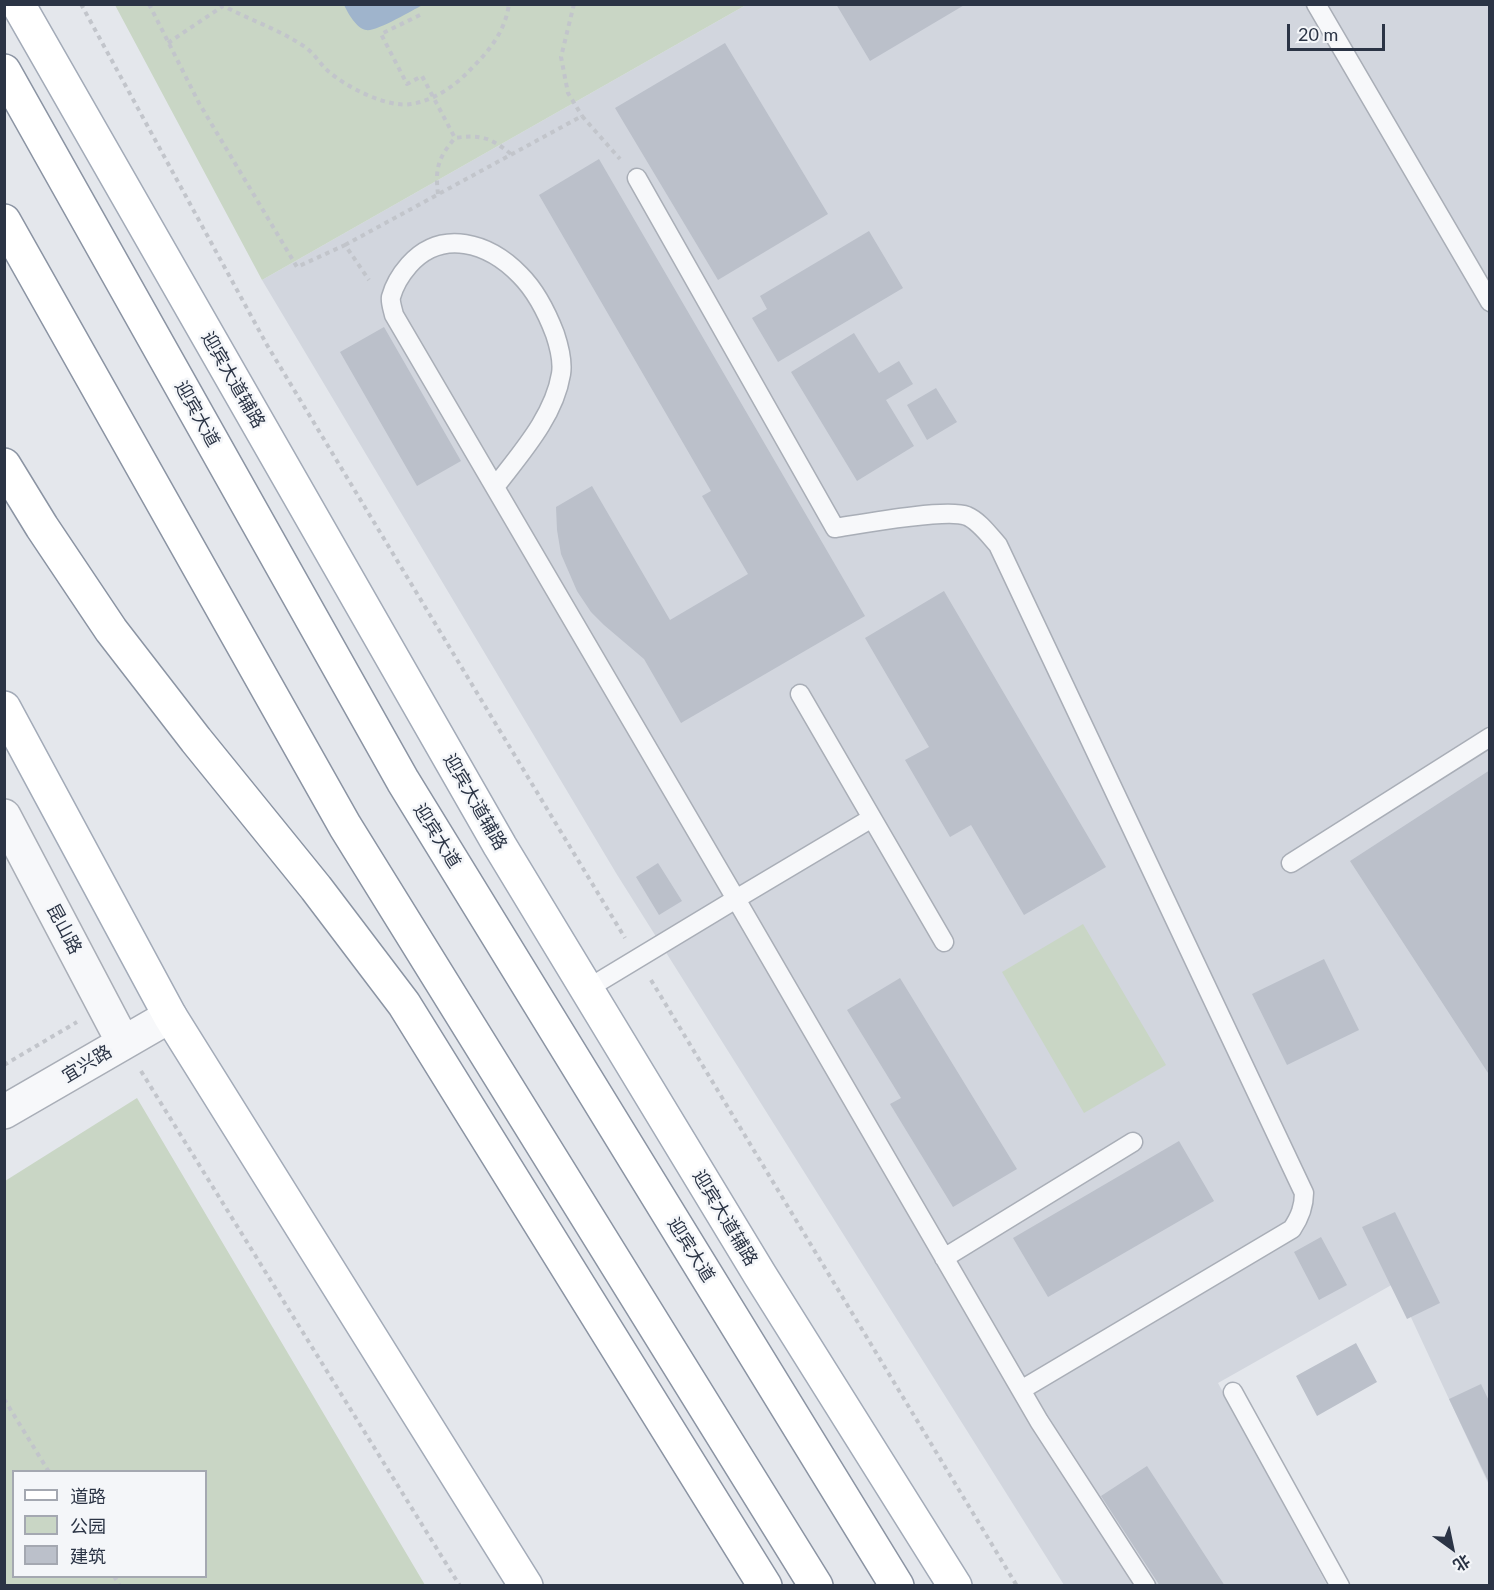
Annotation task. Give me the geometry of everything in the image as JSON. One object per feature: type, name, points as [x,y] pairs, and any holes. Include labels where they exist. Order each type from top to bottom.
[{"type":"main road","name":"迎宾大道辅路","points":[[18,4],[500,846],[760,1275],[955,1586]]},
{"type":"main road","name":"迎宾大道","points":[[4,71],[403,781],[897,1586]]},
{"type":"main road","points":[[4,221],[345,826],[816,1586]]},
{"type":"main road","points":[[4,465],[42,527],[111,630],[196,740],[316,888],[404,1004],[765,1586]]},
{"type":"main road","points":[[4,708],[170,1016],[526,1586]]},
{"type":"street","name":"昆山路","points":[[4,816],[123,1042]]},
{"type":"street","name":"宜兴路","points":[[4,1112],[170,1016]]},
{"type":"lane","points":[[1316,4],[1490,302]]},
{"type":"lane","points":[[637,178],[835,528],[947,513],[967,516],[984,529],[998,545],[1304,1193],[1304,1204],[1300,1217],[1284,1234],[1021,1390]]},
{"type":"lane","points":[[495,487],[529,441],[553,403],[562,373],[559,347],[550,320],[520,274],[494,255],[471,243],[441,243],[418,255],[402,273],[391,298],[394,315],[1039,1421],[1146,1586]]},
{"type":"lane","points":[[800,693],[944,942]]},
{"type":"lane","points":[[1292,863],[1490,736]]},
{"type":"lane","points":[[587,989],[872,818]]},
{"type":"lane","points":[[944,1258],[1133,1142]]},
{"type":"lane","points":[[1233,1392],[1340,1586]]},
{"type":"path","points":[[81,4],[267,345],[1017,1586]]},
{"type":"path","points":[[148,4],[199,103],[297,267],[345,245],[582,116]]},
{"type":"path","points":[[168,42],[221,5],[274,28],[305,46],[328,71],[355,90],[378,100],[410,105],[434,97],[464,77],[491,49],[507,15],[509,4]]},
{"type":"path","points":[[574,4],[561,57],[568,93],[582,116],[637,178]]},
{"type":"path","points":[[420,15],[381,34],[407,84],[422,76],[455,138]]},
{"type":"path","points":[[438,194],[437,167],[443,152],[455,138],[472,135],[483,137],[496,142],[511,154]]},
{"type":"path","points":[[345,245],[394,315]]},
{"type":"path","points":[[4,1065],[104,1006]]},
{"type":"path","points":[[123,1042],[459,1586]]},
{"type":"path","points":[[4,1399],[48,1470]]},
{"type":"shaded area","points":[[746,5],[1489,5],[1489,1485],[1395,1283],[1218,1383],[1327,1585],[1064,1585],[616,873],[262,280]]},
{"type":"green space","points":[[115,5],[746,5],[262,280]]},
{"type":"green space","points":[[1083,924],[1166,1065],[1084,1113],[1002,972]]},
{"type":"green space","points":[[137,1098],[425,1585],[5,1585],[5,1181]]},
{"type":"water","points":[[344,5],[423,5],[386,24],[366,30],[356,23]]},
{"type":"building","points":[[836,4],[966,4],[870,61]]},
{"type":"building","points":[[725,43],[828,214],[718,280],[615,108]]},
{"type":"building","points":[[599,159],[865,616],[681,723],[644,659],[591,612],[577,591],[561,554],[557,530],[556,507],[592,486],[670,620],[748,574],[702,496],[711,491],[539,195]]},
{"type":"building","points":[[869,231],[903,288],[778,362],[752,318],[767,309],[760,296]]},
{"type":"building","points":[[384,327],[461,461],[417,486],[340,352]]},
{"type":"building","points":[[854,333],[879,373],[899,361],[913,384],[886,400],[914,446],[857,481],[791,372]]},
{"type":"building","points":[[936,388],[957,422],[927,440],[907,405]]},
{"type":"building","points":[[944,591],[1106,867],[1024,915],[971,825],[950,837],[905,760],[929,747],[865,638]]},
{"type":"building","points":[[1490,770],[1490,1076],[1350,861]]},
{"type":"building","points":[[658,863],[682,901],[659,915],[636,877]]},
{"type":"building","points":[[1324,959],[1359,1030],[1287,1065],[1252,994]]},
{"type":"building","points":[[900,978],[1017,1169],[953,1207],[890,1104],[901,1098],[847,1010]]},
{"type":"building","points":[[1179,1141],[1214,1201],[1048,1297],[1013,1238]]},
{"type":"building","points":[[1395,1212],[1440,1303],[1407,1319],[1362,1227]]},
{"type":"building","points":[[1321,1237],[1347,1285],[1319,1300],[1294,1252]]},
{"type":"building","points":[[1356,1343],[1377,1382],[1317,1416],[1296,1376]]},
{"type":"building","points":[[1481,1384],[1490,1403],[1490,1485],[1449,1399]]},
{"type":"building","points":[[1147,1466],[1225,1586],[1160,1586],[1101,1496]]}]
